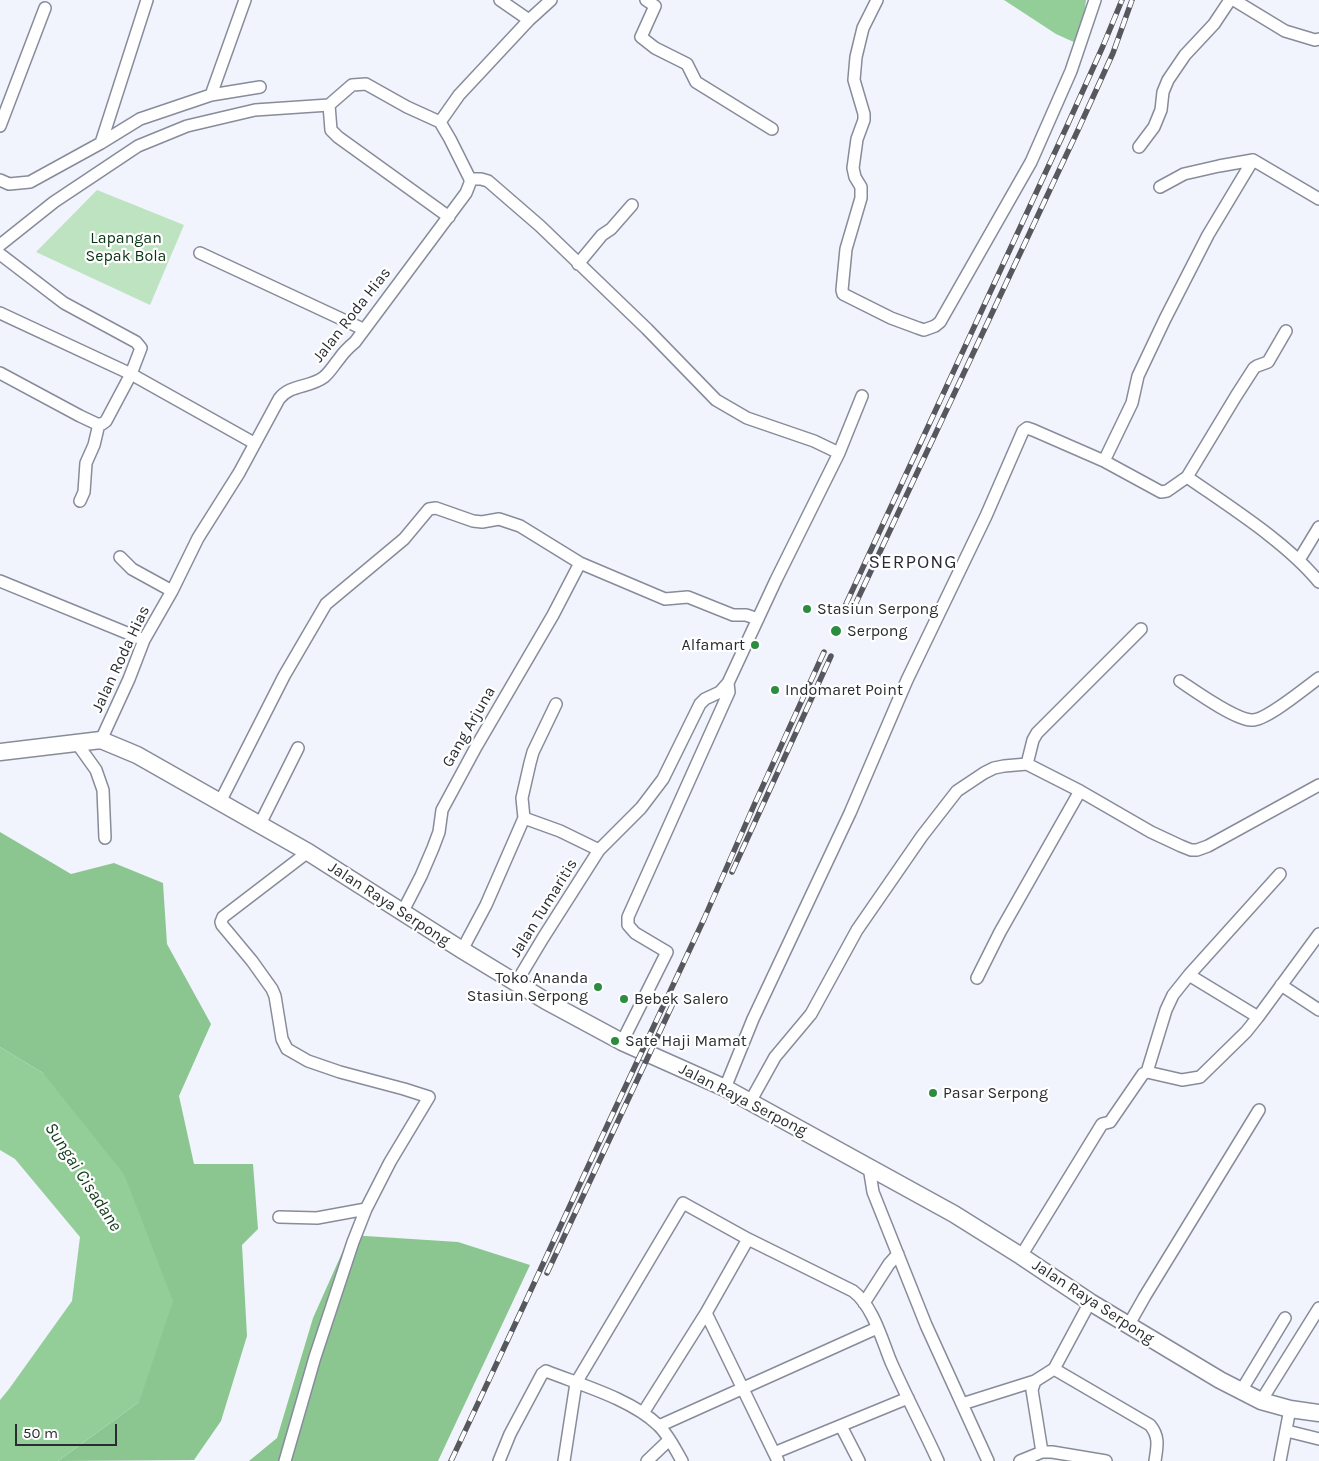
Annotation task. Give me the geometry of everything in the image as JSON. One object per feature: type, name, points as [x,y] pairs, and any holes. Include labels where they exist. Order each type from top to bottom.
[{"type":"main road","name":"Jalan Raya Serpong","points":[[0,752],[102,740],[137,756],[308,852],[462,950],[579,1019],[622,1042],[725,1088],[954,1214],[1128,1326],[1241,1392],[1261,1401],[1290,1409],[1319,1412]]},
{"type":"street","points":[[101,143],[147,0]]},
{"type":"street","points":[[211,95],[245,0]]},
{"type":"street","points":[[500,0],[529,20]]},
{"type":"street","points":[[440,122],[459,95],[529,20],[551,0]]},
{"type":"street","points":[[646,0],[655,6],[641,37],[655,48],[687,64],[696,82],[772,129]]},
{"type":"street","points":[[877,0],[863,28],[856,57],[854,80],[864,120],[857,139],[853,168],[860,187],[861,198],[846,249],[842,290],[843,294],[847,297],[868,308],[924,330],[940,322],[1031,162],[1071,71],[1095,0]]},
{"type":"street","points":[[1139,146],[1154,127],[1161,110],[1163,92],[1168,80],[1185,55],[1214,24],[1230,0]]},
{"type":"street","points":[[1234,0],[1285,31],[1315,40],[1319,39]]},
{"type":"street","points":[[0,126],[45,8]]},
{"type":"street","points":[[0,245],[54,202],[138,146],[187,126],[255,110],[329,105],[352,85],[366,84],[407,107],[440,122],[470,179],[488,181],[540,226],[716,400],[747,418],[814,441],[840,453]]},
{"type":"street","points":[[0,180],[9,184],[30,182],[140,120],[211,95],[260,87]]},
{"type":"street","points":[[329,105],[331,130],[338,137],[449,217]]},
{"type":"street","points":[[1104,461],[1132,403],[1138,376],[1165,318],[1208,235],[1253,160]]},
{"type":"street","points":[[1160,187],[1184,174],[1253,160],[1319,199]]},
{"type":"street","name":"Jalan Roda Hias","points":[[102,740],[144,640],[172,591],[198,538],[239,473],[283,394],[289,390],[318,381],[333,368],[355,342],[449,217],[466,193],[470,179]]},
{"type":"street","points":[[578,264],[602,235],[632,205]]},
{"type":"street","points":[[200,253],[363,329]]},
{"type":"street","points":[[0,254],[64,303],[139,344],[141,348],[131,374],[106,420],[100,424],[86,463],[84,492],[80,501]]},
{"type":"street","points":[[0,313],[131,374],[254,443]]},
{"type":"street","points":[[725,1088],[753,1019],[850,813],[907,680],[979,531],[1023,431],[1027,428],[1033,430],[1104,461],[1161,492],[1166,491],[1187,477],[1254,368],[1268,362],[1286,331]]},
{"type":"street","points":[[0,373],[33,392],[100,424]]},
{"type":"street","points":[[622,1042],[667,952],[635,933],[628,925],[628,917],[729,692],[728,682],[840,453],[862,396]]},
{"type":"street","points":[[1187,477],[1259,528],[1299,560],[1319,582]]},
{"type":"street","points":[[220,802],[284,676],[326,604],[404,539],[430,508],[436,508],[473,521],[482,522],[499,519],[520,526],[580,563],[665,599],[688,597],[733,615],[746,615],[758,619]]},
{"type":"street","points":[[1299,560],[1319,527]]},
{"type":"street","points":[[120,557],[132,569],[172,591]]},
{"type":"street","name":"Gang Arjuna","points":[[402,912],[422,876],[433,848],[439,832],[442,810],[476,747],[553,615],[580,563]]},
{"type":"street","points":[[0,581],[144,640]]},
{"type":"street","points":[[1027,764],[1033,740],[1037,733],[1140,630]]},
{"type":"street","points":[[1180,681],[1232,714],[1252,721],[1269,715],[1319,678]]},
{"type":"street","name":"Jalan Tumaritis","points":[[516,983],[599,850],[641,808],[662,779],[702,702],[720,692],[728,682]]},
{"type":"street","points":[[462,950],[486,905],[524,818],[522,798],[533,752],[556,704]]},
{"type":"street","points":[[76,742],[96,770],[103,790],[105,838]]},
{"type":"street","points":[[260,824],[298,748]]},
{"type":"street","points":[[750,1102],[775,1057],[811,1014],[857,930],[922,836],[951,798],[966,784],[994,768],[1027,764],[1080,791],[1151,832],[1187,848],[1197,850],[1208,846],[1319,785]]},
{"type":"street","points":[[977,978],[1000,932],[1080,791]]},
{"type":"street","points":[[524,818],[560,831],[599,850]]},
{"type":"street","points":[[285,1461],[315,1357],[353,1242],[366,1209],[390,1162],[429,1097],[340,1072],[308,1061],[287,1049],[282,1039],[276,996],[272,988],[221,924],[224,917],[308,852]]},
{"type":"street","points":[[1021,1256],[1102,1124],[1110,1122],[1143,1074],[1147,1072],[1168,1003],[1189,975],[1280,874]]},
{"type":"street","points":[[1147,1072],[1182,1080],[1199,1078],[1258,1018],[1319,934]]},
{"type":"street","points":[[1189,975],[1258,1018]]},
{"type":"street","points":[[1282,985],[1319,1010]]},
{"type":"street","points":[[1128,1326],[1259,1110]]},
{"type":"street","points":[[869,1167],[873,1192],[926,1325],[988,1461]]},
{"type":"street","points":[[564,1461],[576,1383],[683,1203],[748,1239],[853,1291],[862,1298],[878,1328],[938,1461]]},
{"type":"street","points":[[279,1216],[317,1218],[366,1209]]},
{"type":"street","points":[[643,1413],[706,1313],[748,1239]]},
{"type":"street","points":[[864,1303],[889,1264],[898,1254]]},
{"type":"street","points":[[962,1404],[1035,1381],[1054,1369],[1090,1302]]},
{"type":"street","points":[[1261,1401],[1319,1308]]},
{"type":"street","points":[[706,1313],[776,1457],[841,1426],[908,1398]]},
{"type":"street","points":[[1241,1392],[1285,1318]]},
{"type":"street","points":[[660,1426],[878,1328]]},
{"type":"street","points":[[1054,1369],[1150,1425],[1156,1432],[1156,1461]]},
{"type":"street","points":[[499,1461],[510,1434],[542,1374],[546,1371],[614,1398],[643,1413],[660,1426],[682,1461]]},
{"type":"street","points":[[1035,1381],[1032,1390],[1042,1452]]},
{"type":"street","points":[[1280,1461],[1290,1409]]},
{"type":"street","points":[[841,1426],[859,1461]]},
{"type":"street","points":[[1287,1431],[1319,1439]]},
{"type":"street","points":[[648,1461],[669,1440]]},
{"type":"street","points":[[1020,1461],[1042,1452],[1063,1453],[1106,1461]]},
{"type":"green space","name":"Lapangan Sepak Bola","points":[[97,190],[184,225],[150,305],[36,252]]},
{"type":"shaded area","points":[[0,832],[71,874],[114,863],[163,883],[167,944],[211,1024],[179,1096],[194,1164],[253,1164],[258,1229],[242,1245],[247,1336],[221,1421],[194,1460],[58,1461],[139,1402],[43,1073],[0,1047]]},
{"type":"shaded area","points":[[350,1235],[458,1242],[530,1265],[438,1461],[249,1461],[277,1438],[313,1318]]},
{"type":"water","points":[[1004,0],[1086,0],[1083,24],[1076,43],[1056,34]]},
{"type":"water","name":"Sungai Cisadane","points":[[0,1047],[43,1073],[124,1174],[173,1301],[139,1402],[58,1461],[0,1461],[0,1400],[72,1301],[80,1237],[15,1159],[0,1150]]},
{"type":"railway","points":[[846,604],[1067,126],[1122,0]]},
{"type":"railway","points":[[854,607],[1078,130],[1113,53],[1132,0]]},
{"type":"railway","points":[[451,1461],[704,919],[824,652]]},
{"type":"railway","points":[[732,872],[831,656]]},
{"type":"railway","points":[[547,1273],[676,997]]},
{"type":"place","name":"Stasiun Serpong","points":[[807,609]]},
{"type":"place","name":"Serpong","points":[[836,631]]},
{"type":"place","name":"Alfamart","points":[[755,645]]},
{"type":"place","name":"Indomaret Point","points":[[775,690]]},
{"type":"place","name":"Toko Ananda Stasiun Serpong","points":[[598,987]]},
{"type":"place","name":"Bebek Salero","points":[[624,999]]},
{"type":"place","name":"Sate Haji Mamat","points":[[615,1041]]},
{"type":"place","name":"Pasar Serpong","points":[[933,1093]]},
{"type":"district","name":"SERPONG","points":[[913,563]]}]
